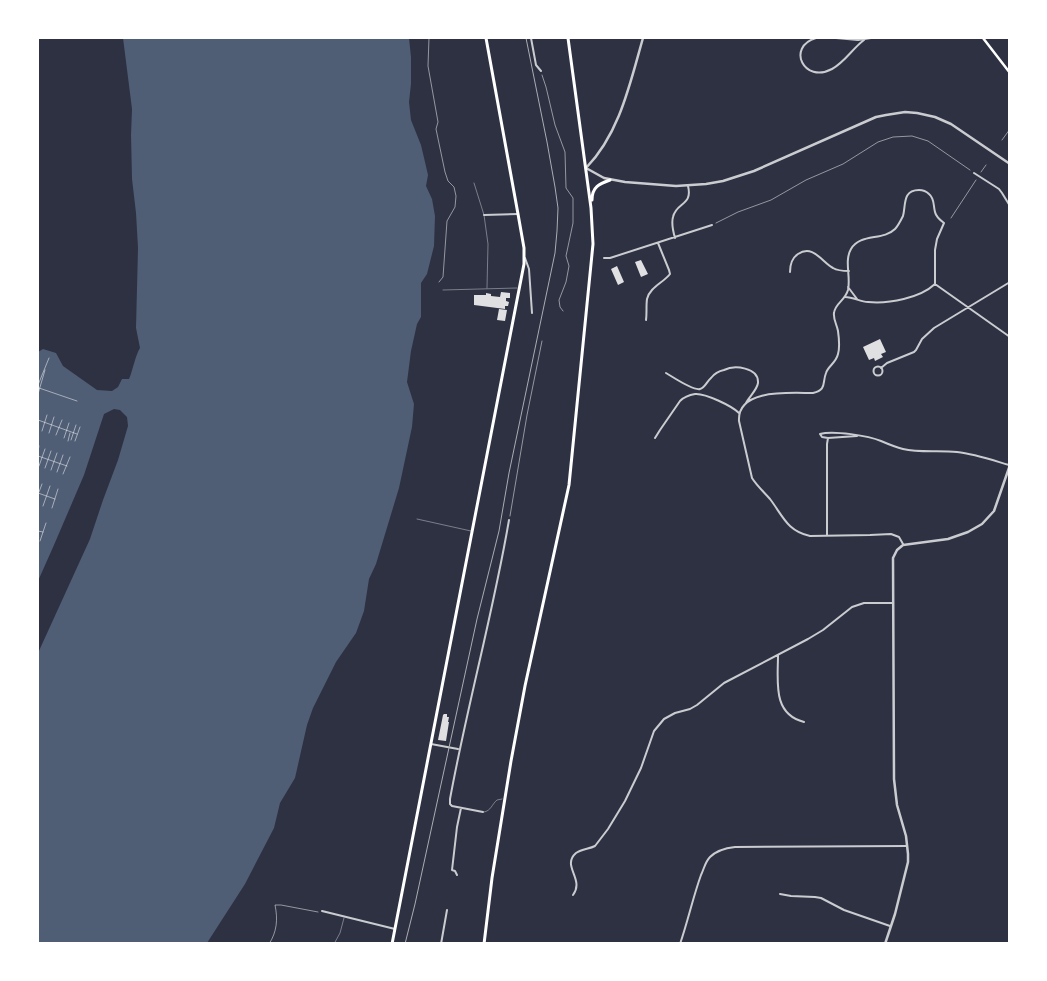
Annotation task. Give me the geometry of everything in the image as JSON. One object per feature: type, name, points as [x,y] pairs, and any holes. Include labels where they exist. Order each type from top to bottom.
[{"type":"main road","points":[[392,944],[525,256],[486,38]]},
{"type":"main road","points":[[484,944],[511,761],[525,686],[567,492],[593,244],[591,208],[568,38]]},
{"type":"main road","points":[[983,38],[1010,73]]},
{"type":"main road","points":[[591,208],[594,189],[610,180]]},
{"type":"street","points":[[531,38],[536,65],[541,71]]},
{"type":"street","points":[[643,38],[629,88],[609,137],[603,148],[586,168],[610,180],[676,186],[723,181],[739,176],[876,117],[906,112],[944,120],[1010,164]]},
{"type":"street","points":[[816,38],[809,40],[804,46],[800,57],[806,69],[816,72],[827,71],[838,66],[864,40]]},
{"type":"street","points":[[836,38],[851,40],[871,38]]},
{"type":"street","points":[[974,173],[998,189],[1010,206]]},
{"type":"street","points":[[675,238],[672,218],[690,195],[688,186]]},
{"type":"street","points":[[746,403],[757,397],[767,395],[813,393],[822,388],[826,371],[836,360],[839,349],[834,311],[845,297],[848,287],[848,257],[860,240],[883,236],[894,230],[903,216],[905,200],[914,191],[925,191],[930,194],[934,201],[935,213],[944,223],[937,239],[935,250],[936,284]]},
{"type":"street","points":[[484,216],[518,214]]},
{"type":"street","points":[[604,258],[610,258],[712,225]]},
{"type":"street","points":[[646,320],[647,298],[649,294],[670,274],[658,243]]},
{"type":"street","points":[[790,272],[793,259],[798,254],[806,251],[816,254],[834,269],[849,271]]},
{"type":"street","points":[[525,256],[529,270],[532,313]]},
{"type":"street","points":[[881,368],[887,363],[914,352],[928,332],[1009,283]]},
{"type":"street","points":[[845,297],[865,302],[899,300],[920,294],[936,284]]},
{"type":"street","points":[[936,284],[1010,337]]},
{"type":"street","points":[[848,287],[857,299]]},
{"type":"street","points":[[666,373],[694,388],[700,389],[712,377],[723,370],[733,368],[746,369],[755,374],[758,381],[756,388],[739,413],[738,421],[751,476],[794,530],[810,536],[891,534],[899,537],[903,545]]},
{"type":"street","points":[[656,438],[677,405],[684,398],[694,394],[703,395],[730,406],[739,413]]},
{"type":"street","points":[[857,436],[825,432],[820,434],[822,437],[828,438],[863,436],[902,449],[968,454],[1009,465],[994,511],[982,524],[968,532],[948,539],[903,545],[897,550],[893,558],[894,779],[897,805],[908,854],[895,914],[885,944]]},
{"type":"street","points":[[827,536],[828,438]]},
{"type":"street","points":[[482,812],[452,806],[449,802],[459,749],[502,561],[509,520]]},
{"type":"street","points":[[573,895],[576,891],[577,883],[571,866],[572,858],[579,851],[593,848],[608,829],[638,777],[653,734],[659,724],[669,716],[698,705],[724,683],[823,630],[852,607],[864,603],[893,602]]},
{"type":"street","points":[[778,655],[778,694],[782,706],[789,716],[804,722]]},
{"type":"street","points":[[431,744],[459,749]]},
{"type":"street","points":[[457,875],[452,870],[460,808]]},
{"type":"street","points":[[680,944],[705,865],[712,855],[723,849],[735,847],[907,846]]},
{"type":"street","points":[[780,894],[815,897],[844,910],[890,926]]},
{"type":"street","points":[[441,944],[447,910]]},
{"type":"street","points":[[322,911],[395,929]]},
{"type":"lane","points":[[474,183],[484,216],[488,244],[486,288]]},
{"type":"lane","points":[[443,290],[520,288]]},
{"type":"lane","points":[[417,519],[473,531]]},
{"type":"lane","points":[[482,812],[487,812],[497,800],[505,798]]},
{"type":"lane","points":[[334,944],[340,933],[344,917]]},
{"type":"path","points":[[429,38],[428,66],[438,122],[436,129],[445,172],[448,181],[454,187],[456,196],[455,207],[447,221],[443,277],[439,282]]},
{"type":"path","points":[[541,71],[555,125],[565,152],[566,188],[573,198],[573,224],[566,256],[569,266],[566,282],[559,300],[563,311]]},
{"type":"path","points":[[1002,140],[1010,130]]},
{"type":"path","points":[[712,225],[738,212],[771,200],[806,180],[843,164],[878,142],[893,137],[912,136],[928,141],[974,173]]},
{"type":"path","points":[[981,173],[986,166]]},
{"type":"path","points":[[951,218],[977,179]]},
{"type":"path","points":[[509,520],[542,341]]},
{"type":"path","points":[[38,385],[48,358]]},
{"type":"path","points":[[38,394],[45,370]]},
{"type":"path","points":[[40,388],[77,401]]},
{"type":"path","points":[[42,431],[47,415]]},
{"type":"path","points":[[49,433],[54,417]]},
{"type":"path","points":[[38,420],[78,434]]},
{"type":"path","points":[[56,435],[62,420]]},
{"type":"path","points":[[64,438],[69,423]]},
{"type":"path","points":[[71,440],[76,425]]},
{"type":"path","points":[[75,441],[80,427]]},
{"type":"path","points":[[68,441],[70,432]]},
{"type":"path","points":[[38,451],[39,446]]},
{"type":"path","points":[[39,466],[45,449]]},
{"type":"path","points":[[45,468],[51,451]]},
{"type":"path","points":[[51,470],[57,453]]},
{"type":"path","points":[[57,472],[63,455]]},
{"type":"path","points":[[38,456],[67,466]]},
{"type":"path","points":[[64,474],[70,457]]},
{"type":"path","points":[[38,497],[42,484]]},
{"type":"path","points":[[43,506],[50,486]]},
{"type":"path","points":[[52,508],[58,489]]},
{"type":"path","points":[[38,494],[55,499]]},
{"type":"path","points":[[40,541],[46,524]]},
{"type":"path","points":[[38,530],[43,532]]},
{"type":"path","points":[[269,944],[277,922],[276,905],[281,904],[318,912],[322,911]]},
{"type":"water","points":[[123,38],[409,38],[411,84],[409,102],[411,120],[421,145],[428,175],[426,186],[432,199],[435,216],[434,246],[427,274],[421,283],[421,317],[417,324],[411,351],[407,382],[414,404],[412,427],[399,488],[376,564],[369,579],[364,611],[356,633],[336,662],[313,708],[307,725],[295,778],[280,803],[274,828],[245,884],[207,943],[38,943],[38,653],[90,539],[128,426],[127,417],[120,410],[114,409],[104,414],[84,475],[38,581],[38,352],[43,349],[56,353],[63,366],[97,390],[112,391],[118,387],[122,379],[129,379],[140,348],[136,328],[138,248],[132,179],[132,109]]},
{"type":"building","points":[[641,260],[648,274],[641,277],[635,262]]},
{"type":"building","points":[[617,266],[624,282],[618,285],[611,269]]},
{"type":"building","points":[[501,292],[510,293],[510,298],[506,298],[506,301],[509,302],[505,309],[474,305],[474,295],[486,295],[486,293],[491,294],[491,296],[500,297]]},
{"type":"building","points":[[499,309],[507,310],[505,321],[497,320]]},
{"type":"building","points":[[880,339],[886,352],[881,354],[883,357],[875,361],[874,358],[869,360],[863,347]]},
{"type":"building","points":[[444,714],[447,714],[447,717],[449,717],[446,741],[438,740]]},
{"type":"railway","points":[[405,944],[477,619],[499,531],[509,473],[555,253],[558,208],[526,38]]}]
